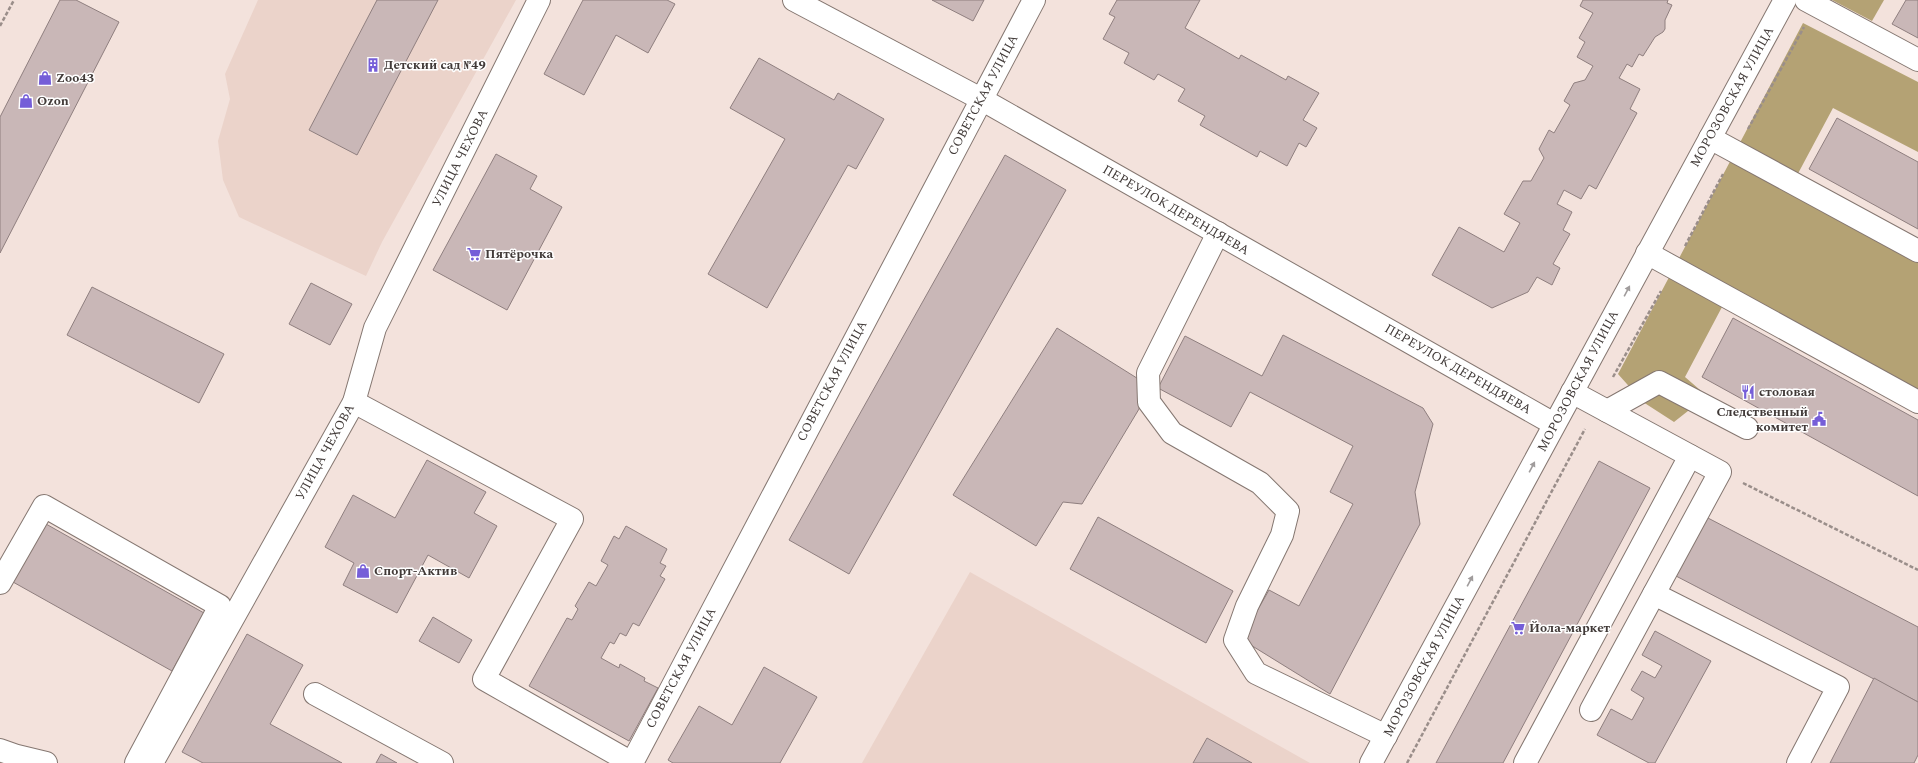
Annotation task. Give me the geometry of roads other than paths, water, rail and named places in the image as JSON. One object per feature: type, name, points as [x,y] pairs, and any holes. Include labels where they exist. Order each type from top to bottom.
[{"type":"street","name":"УЛИЦА ЧЕХОВА","points":[[152,763],[354,402],[375,328],[539,0]]},
{"type":"street","name":"ПЕРЕУЛОК ДЕРЕНДЯЕВА","points":[[794,0],[981,99],[1554,424]]},
{"type":"street","name":"СОВЕТСКАЯ УЛИЦА","points":[[632,763],[1034,0]]},
{"type":"street","name":"МОРОЗОВСКАЯ УЛИЦА","points":[[1371,763],[1785,0]]},
{"type":"street","points":[[1806,0],[1918,60]]},
{"type":"street","points":[[1710,138],[1918,251]]},
{"type":"street","points":[[1218,233],[1148,373],[1148,402],[1172,433],[1260,483],[1288,511],[1282,535],[1247,606],[1235,640],[1256,673],[1386,736]]},
{"type":"street","points":[[1647,253],[1918,402]]},
{"type":"street","points":[[1607,411],[1659,382],[1747,428]]},
{"type":"street","points":[[1572,392],[1720,472],[1591,710]]},
{"type":"street","points":[[354,402],[572,519],[484,679],[632,763]]},
{"type":"street","points":[[1525,763],[1690,456]]},
{"type":"street","points":[[0,583],[44,506],[220,606],[136,763]]},
{"type":"street","points":[[1654,594],[1838,688],[1798,763]]},
{"type":"street","points":[[315,694],[442,763]]},
{"type":"street","points":[[0,750],[16,756],[46,763]]},
{"type":"place","name":"Детский сад №49","points":[[373,65]]},
{"type":"place","name":"Zoo43","points":[[45,78]]},
{"type":"place","name":"Ozon","points":[[26,101]]},
{"type":"place","name":"Пятёрочка","points":[[474,254]]},
{"type":"place","name":"столовая","points":[[1748,392]]},
{"type":"place","name":"Следственный комитет","points":[[1819,419]]},
{"type":"place","name":"Спорт-Актив","points":[[363,571]]},
{"type":"place","name":"Йола-маркет","points":[[1518,628]]}]
